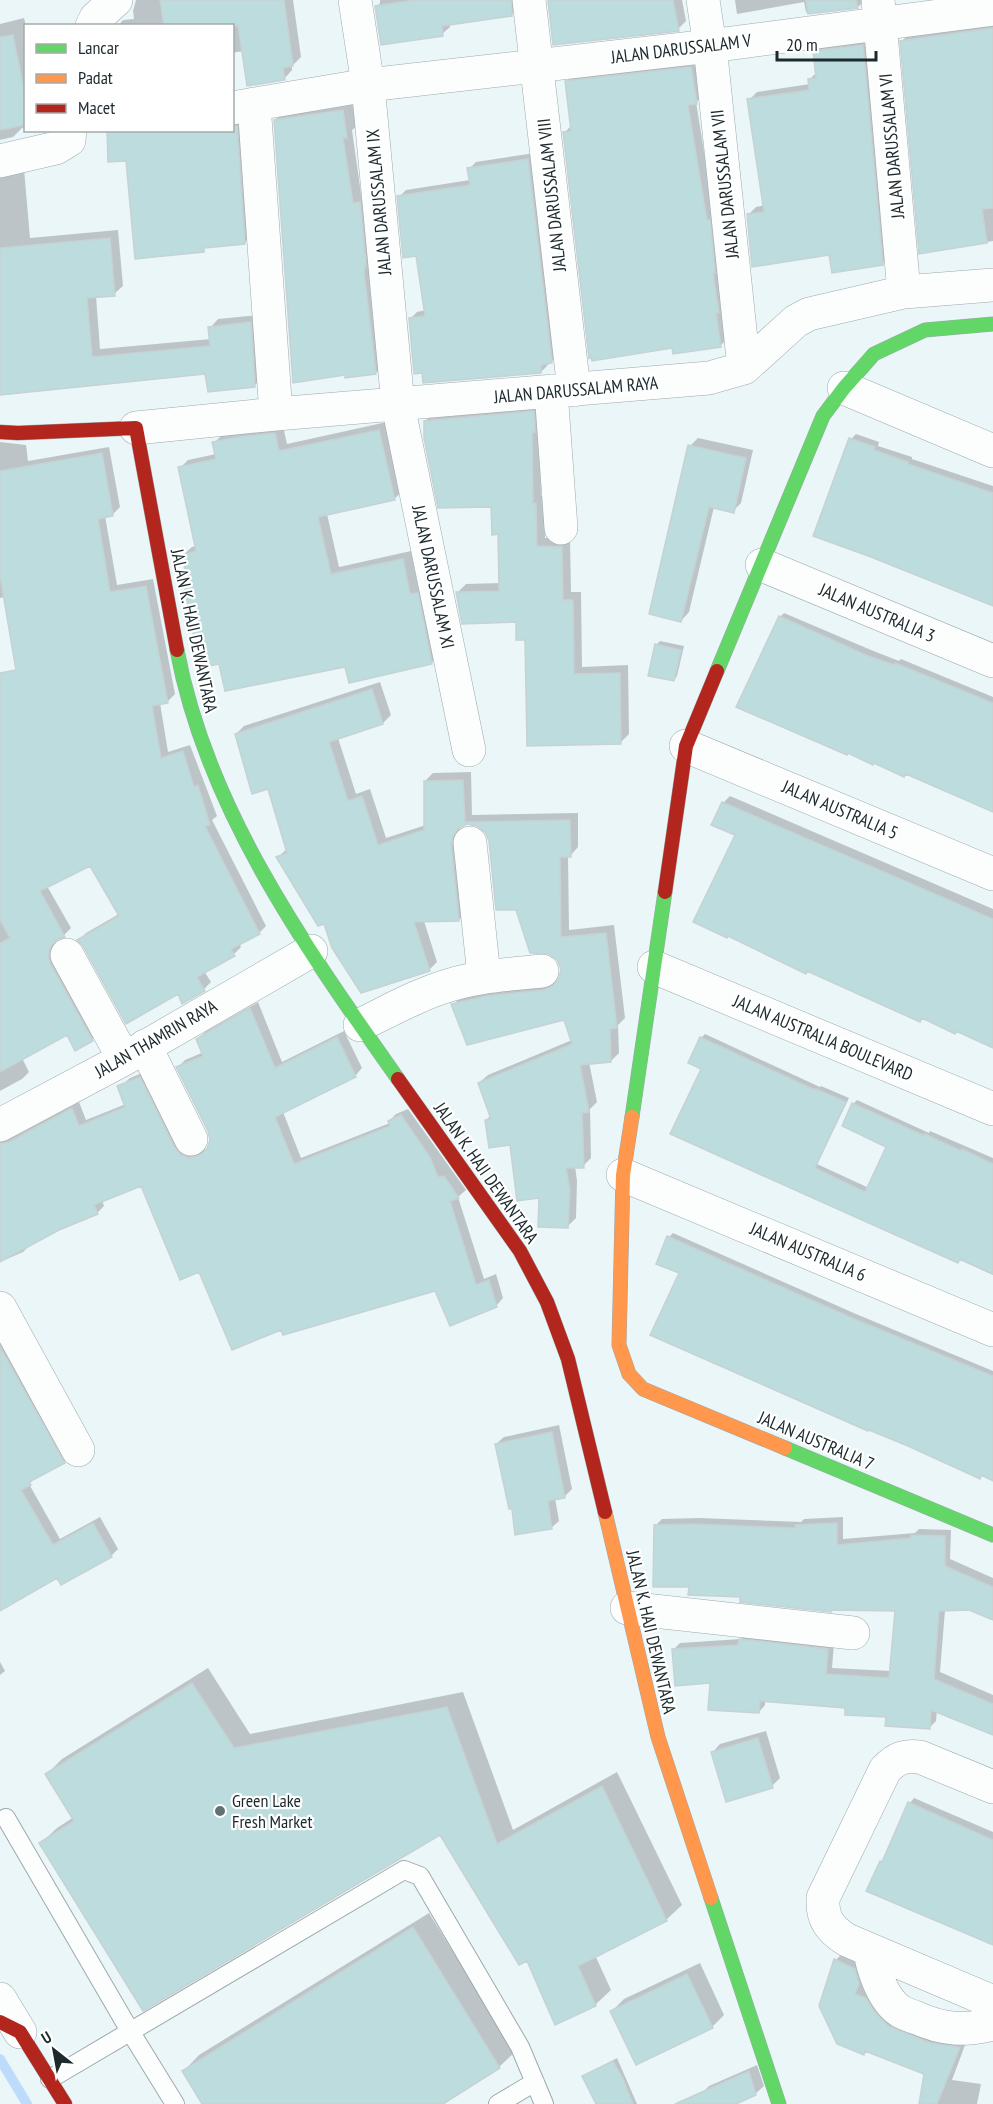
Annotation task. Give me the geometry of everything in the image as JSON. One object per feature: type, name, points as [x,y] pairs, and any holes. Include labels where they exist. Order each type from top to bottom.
[{"type":"street","points":[[93,24],[96,18],[116,0]]},
{"type":"street","name":"JALAN DARUSSALAM IX","points":[[355,0],[368,86],[398,405]]},
{"type":"street","name":"JALAN DARUSSALAM VIII","points":[[529,0],[538,66],[563,391],[561,528]]},
{"type":"street","name":"JALAN DARUSSALAM VII","points":[[703,0],[710,46],[744,368]]},
{"type":"street","name":"JALAN DARUSSALAM V","points":[[243,106],[368,86],[710,46],[880,12],[993,9]]},
{"type":"street","name":"JALAN DARUSSALAM VI","points":[[880,12],[904,292]]},
{"type":"street","points":[[243,106],[276,414]]},
{"type":"street","points":[[0,161],[56,148],[69,140],[70,132]]},
{"type":"street","name":"JALAN DARUSSALAM RAYA","points":[[136,428],[709,378],[744,368],[796,321],[809,314],[904,292],[993,285]]},
{"type":"street","points":[[623,1175],[686,746],[824,416],[844,388],[874,354],[925,330],[993,324]]},
{"type":"street","points":[[844,388],[993,451]]},
{"type":"street","name":"JALAN DARUSSALAM XI","points":[[398,405],[469,750]]},
{"type":"street","points":[[0,432],[136,428]]},
{"type":"street","name":"JALAN K. HAJI DEWANTARA","points":[[136,428],[181,669],[196,727],[216,780],[251,852],[311,951],[360,1025],[520,1251],[547,1302],[568,1359],[658,1737],[779,2104]]},
{"type":"street","name":"JALAN AUSTRALIA 3","points":[[762,565],[993,661]]},
{"type":"street","name":"JALAN AUSTRALIA 5","points":[[686,746],[993,874]]},
{"type":"street","points":[[470,843],[484,976]]},
{"type":"street","name":"JALAN THAMRIN RAYA","points":[[0,1125],[311,951]]},
{"type":"street","points":[[67,955],[191,1139]]},
{"type":"street","name":"JALAN AUSTRALIA BOULEVARD","points":[[654,967],[993,1109]]},
{"type":"street","points":[[360,1025],[448,985],[484,976],[542,971]]},
{"type":"street","name":"JALAN AUSTRALIA 6","points":[[623,1175],[993,1329]]},
{"type":"street","name":"JALAN AUSTRALIA 7","points":[[623,1175],[619,1345],[629,1374],[643,1389],[993,1535]]},
{"type":"street","points":[[0,1308],[78,1450]]},
{"type":"street","points":[[627,1608],[854,1633]]},
{"type":"street","points":[[993,1787],[920,1757],[908,1755],[899,1758],[885,1770],[823,1898],[822,1911],[827,1923],[835,1933],[858,1945],[993,2001]]},
{"type":"street","points":[[858,1945],[871,1961],[880,1986],[898,2010],[933,2025],[953,2030],[993,2024]]},
{"type":"street","points":[[0,1999],[10,2027],[50,2079],[65,2104]]},
{"type":"lane","points":[[6,1818],[130,2031],[176,2104]]},
{"type":"lane","points":[[50,2079],[404,1870],[420,1876],[520,2047],[544,2104]]},
{"type":"lane","points":[[498,2104],[535,2082]]},
{"type":"building","points":[[160,0],[284,0],[293,66],[283,68],[285,80],[247,86],[238,26],[234,24],[164,24]]},
{"type":"building","points":[[415,0],[511,0],[512,16],[442,26],[443,36],[381,45],[375,6]]},
{"type":"building","points":[[548,0],[673,0],[679,31],[553,45]]},
{"type":"building","points":[[806,0],[856,0],[858,8],[808,14]]},
{"type":"building","points":[[993,28],[993,208],[982,209],[987,243],[919,254],[900,41]]},
{"type":"building","points":[[13,35],[24,90],[24,125],[0,130],[0,37]]},
{"type":"building","points":[[863,45],[883,265],[832,273],[829,255],[752,267],[747,214],[764,212],[747,99],[809,90],[808,79],[816,78],[813,51]]},
{"type":"building","points":[[691,67],[697,104],[688,105],[707,220],[710,220],[715,273],[713,273],[719,313],[716,313],[721,347],[673,354],[672,348],[592,361],[591,357],[589,358],[563,132],[571,131],[565,81]]},
{"type":"building","points":[[343,110],[347,138],[343,138],[353,203],[360,202],[366,264],[364,271],[376,374],[345,378],[345,375],[293,383],[274,120]]},
{"type":"building","points":[[234,126],[237,126],[245,244],[204,248],[204,252],[135,259],[126,161],[108,162],[107,132],[234,132]]},
{"type":"building","points":[[528,159],[552,363],[541,365],[541,373],[423,383],[422,373],[414,374],[409,318],[425,316],[416,256],[403,258],[397,196],[470,185],[467,168]]},
{"type":"building","points":[[110,238],[115,296],[87,298],[92,357],[210,346],[208,327],[251,322],[255,387],[208,392],[205,374],[0,395],[0,248]]},
{"type":"building","points":[[534,411],[533,504],[536,503],[537,546],[562,547],[563,600],[573,600],[574,674],[620,673],[621,744],[527,746],[525,640],[516,640],[516,622],[462,624],[456,592],[499,591],[498,534],[492,535],[491,507],[438,508],[424,438],[424,421]]},
{"type":"building","points":[[379,430],[395,500],[318,517],[331,574],[403,559],[410,594],[418,593],[432,664],[349,683],[345,667],[225,691],[219,664],[200,668],[199,665],[183,579],[187,579],[182,555],[196,551],[178,467],[216,459],[212,442],[239,437],[275,433],[279,451]]},
{"type":"building","points":[[849,438],[875,447],[874,450],[908,462],[908,464],[993,493],[993,606],[813,536]]},
{"type":"building","points":[[688,445],[746,458],[734,513],[709,507],[681,622],[649,614]]},
{"type":"building","points":[[102,453],[113,516],[98,519],[110,592],[146,586],[168,703],[152,706],[161,758],[183,751],[194,787],[198,785],[210,825],[205,826],[260,934],[231,949],[235,956],[197,977],[205,991],[182,1004],[178,994],[126,1024],[83,946],[77,940],[119,916],[90,866],[40,891],[65,937],[58,939],[51,946],[48,955],[50,963],[93,1041],[75,1051],[67,1035],[0,1072],[0,943],[10,938],[0,920],[0,673],[16,670],[0,576],[0,471]]},
{"type":"building","points":[[779,616],[866,655],[894,665],[895,663],[993,703],[993,812],[906,774],[904,777],[874,763],[873,765],[848,753],[847,755],[736,707]]},
{"type":"building","points":[[655,644],[681,650],[674,681],[648,676]]},
{"type":"building","points":[[372,689],[383,724],[329,742],[348,801],[362,796],[378,845],[424,830],[424,781],[463,780],[465,822],[570,820],[571,857],[560,857],[561,937],[606,933],[617,1028],[610,1029],[611,1062],[580,1065],[589,1112],[582,1113],[584,1168],[566,1168],[570,1190],[568,1228],[538,1227],[539,1198],[517,1201],[510,1145],[489,1148],[485,1120],[491,1119],[478,1083],[572,1044],[564,1020],[467,1045],[451,1004],[487,996],[544,990],[553,986],[559,978],[561,969],[557,960],[549,954],[530,953],[516,910],[496,910],[489,841],[485,832],[477,826],[467,824],[459,828],[453,836],[451,845],[459,921],[414,922],[430,971],[361,993],[332,948],[324,924],[318,926],[276,857],[287,853],[268,789],[252,794],[235,734]]},
{"type":"building","points":[[722,802],[993,919],[993,1048],[956,1031],[955,1034],[922,1018],[920,1022],[807,971],[806,974],[728,936],[727,938],[693,922],[735,835],[711,825]]},
{"type":"building","points":[[250,1008],[275,1068],[337,1037],[356,1077],[275,1117],[294,1164],[390,1126],[388,1121],[401,1115],[430,1157],[438,1177],[444,1176],[459,1198],[450,1201],[476,1285],[489,1280],[497,1307],[450,1326],[435,1291],[283,1335],[281,1330],[232,1350],[199,1272],[180,1280],[141,1186],[94,1205],[98,1214],[59,1230],[0,1262],[0,1144],[9,1142],[72,1108],[79,1126],[125,1107],[117,1086],[140,1077],[175,1148],[181,1155],[189,1158],[200,1155],[207,1149],[210,1140],[208,1131],[176,1067],[203,1056],[196,1039]]},
{"type":"building","points":[[700,1037],[846,1102],[815,1168],[865,1192],[886,1147],[842,1126],[852,1103],[993,1164],[993,1274],[960,1259],[958,1263],[670,1134],[701,1069],[688,1063]]},
{"type":"building","points":[[667,1236],[852,1318],[993,1376],[993,1481],[981,1475],[980,1479],[650,1335],[679,1273],[656,1264]]},
{"type":"building","points":[[0,1347],[65,1463],[29,1482],[31,1485],[21,1490],[53,1545],[93,1523],[112,1557],[61,1585],[57,1578],[0,1611]]},
{"type":"building","points":[[552,1432],[565,1498],[548,1501],[552,1529],[515,1535],[512,1509],[509,1509],[495,1444]]},
{"type":"building","points":[[837,1523],[837,1545],[911,1538],[911,1535],[945,1536],[945,1566],[993,1587],[993,1620],[969,1610],[939,1611],[934,1679],[993,1704],[993,1735],[931,1710],[930,1729],[885,1726],[886,1717],[845,1715],[845,1708],[760,1701],[759,1713],[708,1710],[710,1683],[675,1686],[672,1649],[738,1645],[739,1639],[828,1649],[826,1674],[889,1678],[895,1611],[831,1610],[831,1612],[740,1602],[740,1597],[688,1595],[689,1587],[653,1587],[654,1525],[692,1524],[796,1528],[795,1525]]},
{"type":"building","points":[[192,1683],[234,1748],[447,1707],[497,1844],[602,1786],[667,1921],[578,1966],[596,2006],[555,2025],[527,1961],[519,1965],[440,1835],[143,2011],[39,1843],[74,1821],[45,1774]]},
{"type":"building","points":[[758,1738],[773,1788],[726,1802],[711,1752]]},
{"type":"building","points":[[908,1802],[993,1840],[993,1945],[866,1891],[880,1861],[882,1862]]},
{"type":"building","points":[[413,1927],[500,2068],[443,2104],[202,2104],[182,2071]]},
{"type":"building","points":[[834,1959],[855,1969],[859,1984],[855,1994],[866,1998],[888,2026],[930,2043],[960,2047],[937,2104],[919,2104],[924,2074],[865,2051],[864,2055],[837,2044],[819,2006]]},
{"type":"building","points":[[687,1974],[713,2028],[636,2065],[610,2011]]},
{"type":"building","points":[[613,2061],[633,2104],[596,2104],[582,2076]]},
{"type":"building","points":[[749,2071],[756,2095],[736,2104],[675,2104]]},
{"type":"waterway","points":[[0,2059],[27,2104]]},
{"type":"traffic: fast","points":[[717,671],[823,416],[844,388],[874,354],[925,330],[993,324]]},
{"type":"traffic: fast","points":[[177,650],[191,709],[211,766],[236,822],[296,928],[398,1079]]},
{"type":"traffic: fast","points":[[632,1117],[665,892]]},
{"type":"traffic: fast","points":[[785,1448],[993,1535]]},
{"type":"traffic: fast","points":[[711,1898],[779,2104]]},
{"type":"traffic: slow","points":[[632,1117],[623,1175],[619,1345],[629,1374],[643,1389],[785,1448]]},
{"type":"traffic: slow","points":[[605,1512],[658,1737],[711,1898]]},
{"type":"traffic: jam","points":[[0,432],[136,428],[177,650]]},
{"type":"traffic: jam","points":[[665,892],[686,746],[717,671]]},
{"type":"traffic: jam","points":[[398,1079],[520,1251],[547,1302],[568,1359],[605,1512]]},
{"type":"traffic: jam","points":[[0,2022],[20,2032],[65,2104]]},
{"type":"place","name":"Green Lake Fresh Market","points":[[220,1811]]}]
